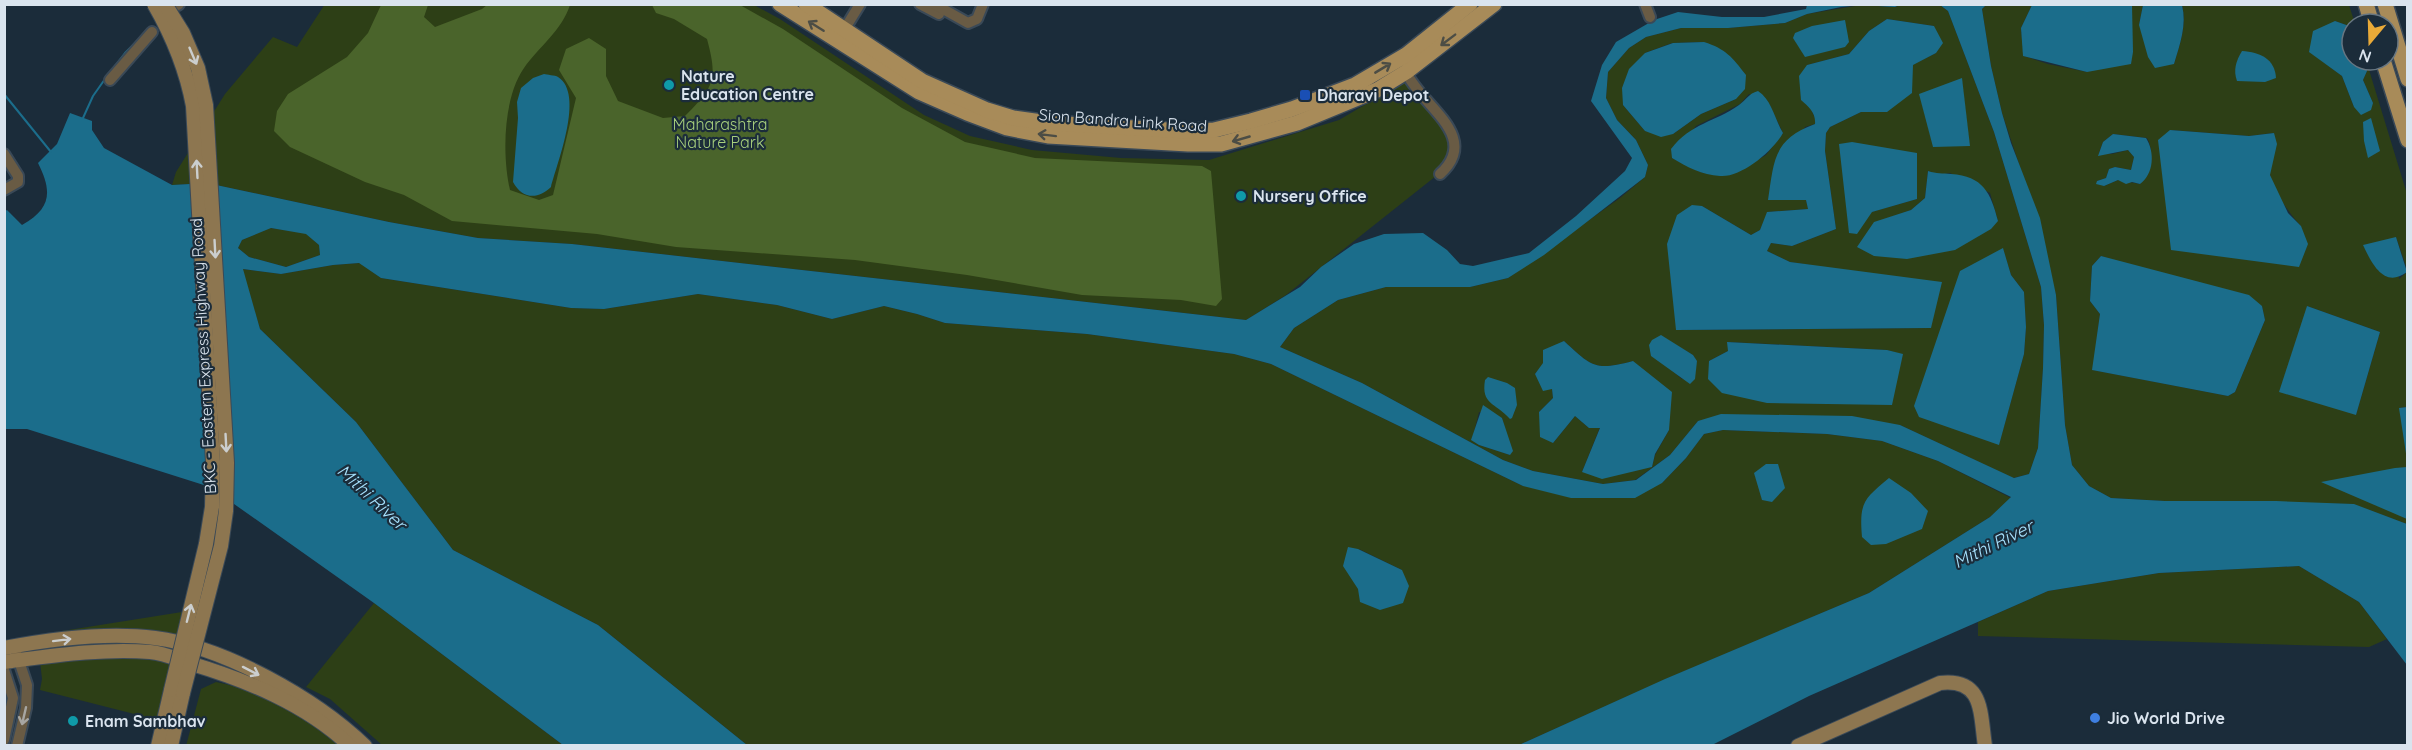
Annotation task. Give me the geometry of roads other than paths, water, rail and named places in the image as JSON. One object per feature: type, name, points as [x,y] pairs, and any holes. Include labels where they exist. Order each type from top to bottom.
[{"type":"main road","name":"BKC - Eastern Express Highway Road","points":[[154,4],[172,36],[187,73],[193,105],[213,462],[212,507],[177,692],[171,746]]},
{"type":"main road","name":"Sion Bandra Link Road","points":[[780,4],[842,34],[919,92],[967,113],[1026,132],[1114,141],[1221,144],[1297,123],[1377,90],[1406,72],[1494,4]]},
{"type":"main road","points":[[806,4],[842,34],[922,81],[969,103],[1013,118],[1150,130],[1214,130],[1292,109],[1355,85],[1406,55],[1470,4]]},
{"type":"main road","points":[[2385,4],[2408,79]]},
{"type":"main road","name":"BKC - Eastern Express Highway Road","points":[[158,746],[177,692],[221,546],[226,511],[227,462],[206,105],[198,68],[174,5]]},
{"type":"main road","points":[[2387,72],[2408,140]]},
{"type":"main road","points":[[9,647],[91,637],[155,638],[214,652],[323,711],[365,746]]},
{"type":"main road","points":[[4,663],[85,653],[151,652],[210,669],[283,699],[318,720],[350,746]]},
{"type":"main road","points":[[210,669],[214,652]]},
{"type":"main road","points":[[1798,746],[1940,683],[1956,681],[1966,685],[1977,697],[1985,746]]},
{"type":"street","points":[[842,34],[860,4]]},
{"type":"street","points":[[921,4],[959,25]]},
{"type":"street","points":[[934,4],[968,23],[977,19],[983,4]]},
{"type":"street","points":[[1645,4],[1650,17]]},
{"type":"street","points":[[110,80],[152,32]]},
{"type":"street","points":[[1406,72],[1410,82],[1450,130],[1455,141],[1454,158],[1440,174]]},
{"type":"street","points":[[4,154],[18,176],[18,182],[4,190]]},
{"type":"street","points":[[9,647],[19,660],[27,685],[26,708],[17,746]]},
{"type":"street","points":[[4,670],[13,698],[4,740]]},
{"type":"water","name":"Mithi River","points":[[1901,4],[1895,7],[1861,5],[1841,7],[1807,14],[1785,23],[1728,28],[1681,28],[1646,37],[1629,48],[1608,72],[1606,98],[1617,120],[1636,140],[1648,165],[1645,177],[1544,255],[1508,278],[1470,287],[1386,287],[1338,300],[1294,328],[1280,347],[1362,383],[1503,460],[1533,471],[1603,484],[1636,480],[1670,455],[1698,421],[1721,414],[1852,416],[1900,425],[2014,478],[2029,474],[2038,448],[2044,325],[2041,287],[1994,132],[1948,11],[1940,5],[1986,5],[1982,9],[1991,66],[2002,113],[2040,218],[2056,295],[2065,425],[2072,465],[2089,486],[2111,498],[2354,504],[2407,524],[2407,665],[2359,602],[2299,566],[2159,573],[2048,591],[1809,696],[1712,745],[1519,745],[1665,679],[1869,593],[1990,517],[2011,497],[1938,461],[1882,441],[1827,434],[1723,430],[1704,434],[1686,458],[1662,483],[1635,498],[1571,498],[1523,486],[1271,364],[1234,354],[1087,334],[945,323],[884,306],[832,319],[777,305],[698,294],[604,309],[571,308],[381,278],[359,263],[281,274],[243,269],[260,329],[356,422],[453,550],[598,625],[747,745],[563,745],[374,603],[210,487],[27,429],[5,429],[5,211],[7,210],[22,225],[32,219],[44,205],[47,198],[46,182],[38,163],[57,144],[70,113],[92,121],[92,130],[104,148],[172,185],[207,183],[389,222],[478,238],[572,244],[1246,320],[1300,287],[1321,267],[1354,244],[1384,234],[1423,233],[1447,250],[1460,264],[1473,266],[1529,253],[1576,216],[1625,171],[1632,158],[1591,101],[1602,65],[1616,42],[1654,20],[1678,12],[1722,17],[1764,17],[1806,9],[1807,5]],"holes":[[[271,228],[306,234],[319,245],[320,255],[286,267],[249,257],[238,248],[242,240]]]},
{"type":"water","points":[[2032,5],[2132,5],[2131,64],[2087,72],[2023,56],[2021,28]]},
{"type":"water","points":[[2143,5],[2182,5],[2183,27],[2174,64],[2155,68],[2148,57],[2139,25]]},
{"type":"water","points":[[1887,19],[1934,26],[1943,43],[1936,53],[1913,65],[1912,93],[1887,112],[1861,112],[1830,127],[1826,133],[1825,151],[1836,229],[1792,246],[1771,243],[1767,251],[1790,262],[1942,282],[1931,328],[1676,330],[1667,244],[1677,215],[1692,205],[1702,206],[1751,235],[1760,230],[1767,212],[1808,209],[1806,200],[1768,200],[1774,163],[1783,144],[1801,130],[1815,124],[1813,113],[1801,100],[1799,76],[1807,65],[1849,54],[1869,31]]},
{"type":"water","points":[[1845,20],[1849,42],[1845,47],[1805,57],[1793,38],[1795,33],[1812,26]]},
{"type":"water","points":[[2335,21],[2340,23],[2340,72],[2367,72],[2363,80],[2373,103],[2371,110],[2361,115],[2354,107],[2342,76],[2309,52],[2313,31]]},
{"type":"water","points":[[1704,42],[1728,54],[1737,63],[1746,75],[1745,89],[1736,99],[1701,114],[1673,134],[1661,137],[1645,131],[1623,105],[1622,88],[1629,69],[1645,53],[1673,43]]},
{"type":"water","points":[[2242,51],[2255,53],[2270,61],[2276,78],[2265,82],[2237,81],[2236,66]]},
{"type":"water","points":[[544,74],[558,77],[566,86],[569,113],[563,146],[551,187],[541,194],[530,196],[521,192],[513,182],[517,102],[521,88],[533,78]]},
{"type":"water","points":[[1962,78],[1970,146],[1933,147],[1919,94]]},
{"type":"water","points":[[1758,91],[1770,105],[1783,133],[1772,148],[1756,162],[1737,173],[1720,176],[1695,170],[1672,158],[1671,149],[1679,140],[1730,111]]},
{"type":"water","points":[[2371,118],[2380,151],[2368,158],[2363,122]]},
{"type":"water","points":[[2170,130],[2249,136],[2274,133],[2277,144],[2270,175],[2288,213],[2301,226],[2308,244],[2299,267],[2171,250],[2158,140]]},
{"type":"water","points":[[2113,134],[2146,138],[2151,150],[2152,162],[2148,175],[2140,184],[2132,182],[2126,184],[2118,180],[2104,186],[2096,184],[2097,181],[2106,178],[2109,169],[2115,167],[2131,170],[2134,157],[2128,150],[2098,156],[2103,142]]},
{"type":"water","points":[[1852,142],[1917,153],[1917,199],[1872,212],[1857,234],[1849,233],[1839,144]]},
{"type":"water","points":[[1928,171],[1962,175],[1978,182],[1988,194],[1998,221],[1991,229],[1955,250],[1907,259],[1874,256],[1857,247],[1874,222],[1911,210],[1925,198]]},
{"type":"water","points":[[2396,237],[2407,272],[2392,278],[2380,272],[2370,260],[2363,245]]},
{"type":"water","points":[[2003,248],[2011,275],[2024,292],[2026,327],[2024,354],[1999,445],[1919,417],[1914,406],[1960,271]]},
{"type":"water","points":[[2101,256],[2249,295],[2262,306],[2265,320],[2235,392],[2228,396],[2092,370],[2100,314],[2090,301],[2092,266]]},
{"type":"water","points":[[2307,306],[2380,332],[2356,415],[2279,392]]},
{"type":"water","points":[[1661,335],[1693,355],[1697,361],[1695,379],[1690,384],[1651,356],[1649,345],[1652,340]]},
{"type":"water","points":[[1564,341],[1595,365],[1610,366],[1633,361],[1672,392],[1669,430],[1655,454],[1652,467],[1602,479],[1582,472],[1600,428],[1589,428],[1575,416],[1553,443],[1540,437],[1539,412],[1553,398],[1552,389],[1543,391],[1535,374],[1543,363],[1543,350]]},
{"type":"water","points":[[1727,342],[1887,350],[1903,354],[1892,405],[1767,403],[1722,393],[1708,379],[1709,361],[1728,351]]},
{"type":"water","points":[[1488,377],[1515,388],[1517,405],[1512,418],[1510,419],[1487,399],[1484,388]]},
{"type":"water","points":[[1483,405],[1502,418],[1513,451],[1510,455],[1471,440]]},
{"type":"water","points":[[2407,407],[2408,459],[2407,460],[2399,408]]},
{"type":"water","points":[[1766,464],[1778,464],[1785,488],[1772,502],[1762,500],[1754,473]]},
{"type":"water","points":[[2407,467],[2407,519],[2321,482],[2395,468]]},
{"type":"water","points":[[1889,478],[1911,493],[1928,511],[1922,529],[1886,544],[1871,545],[1862,537],[1863,508],[1874,491]]},
{"type":"water","points":[[1348,547],[1358,549],[1402,570],[1409,586],[1403,603],[1380,610],[1360,602],[1358,589],[1343,566]]},
{"type":"waterway","points":[[112,70],[138,40]]},
{"type":"waterway","points":[[83,118],[93,96],[105,79]]},
{"type":"waterway","points":[[4,94],[51,152]]},
{"type":"place","name":"Nature Education Centre","points":[[669,85]]},
{"type":"place","name":"Dharavi Depot","points":[[1305,95]]},
{"type":"place","name":"Nursery Office","points":[[1241,196]]},
{"type":"place","name":"Jio World Drive","points":[[2095,718]]},
{"type":"place","name":"Enam Sambhav","points":[[73,721]]},
{"type":"park label","name":"Maharashtra Nature Park","points":[[720,133]]}]
